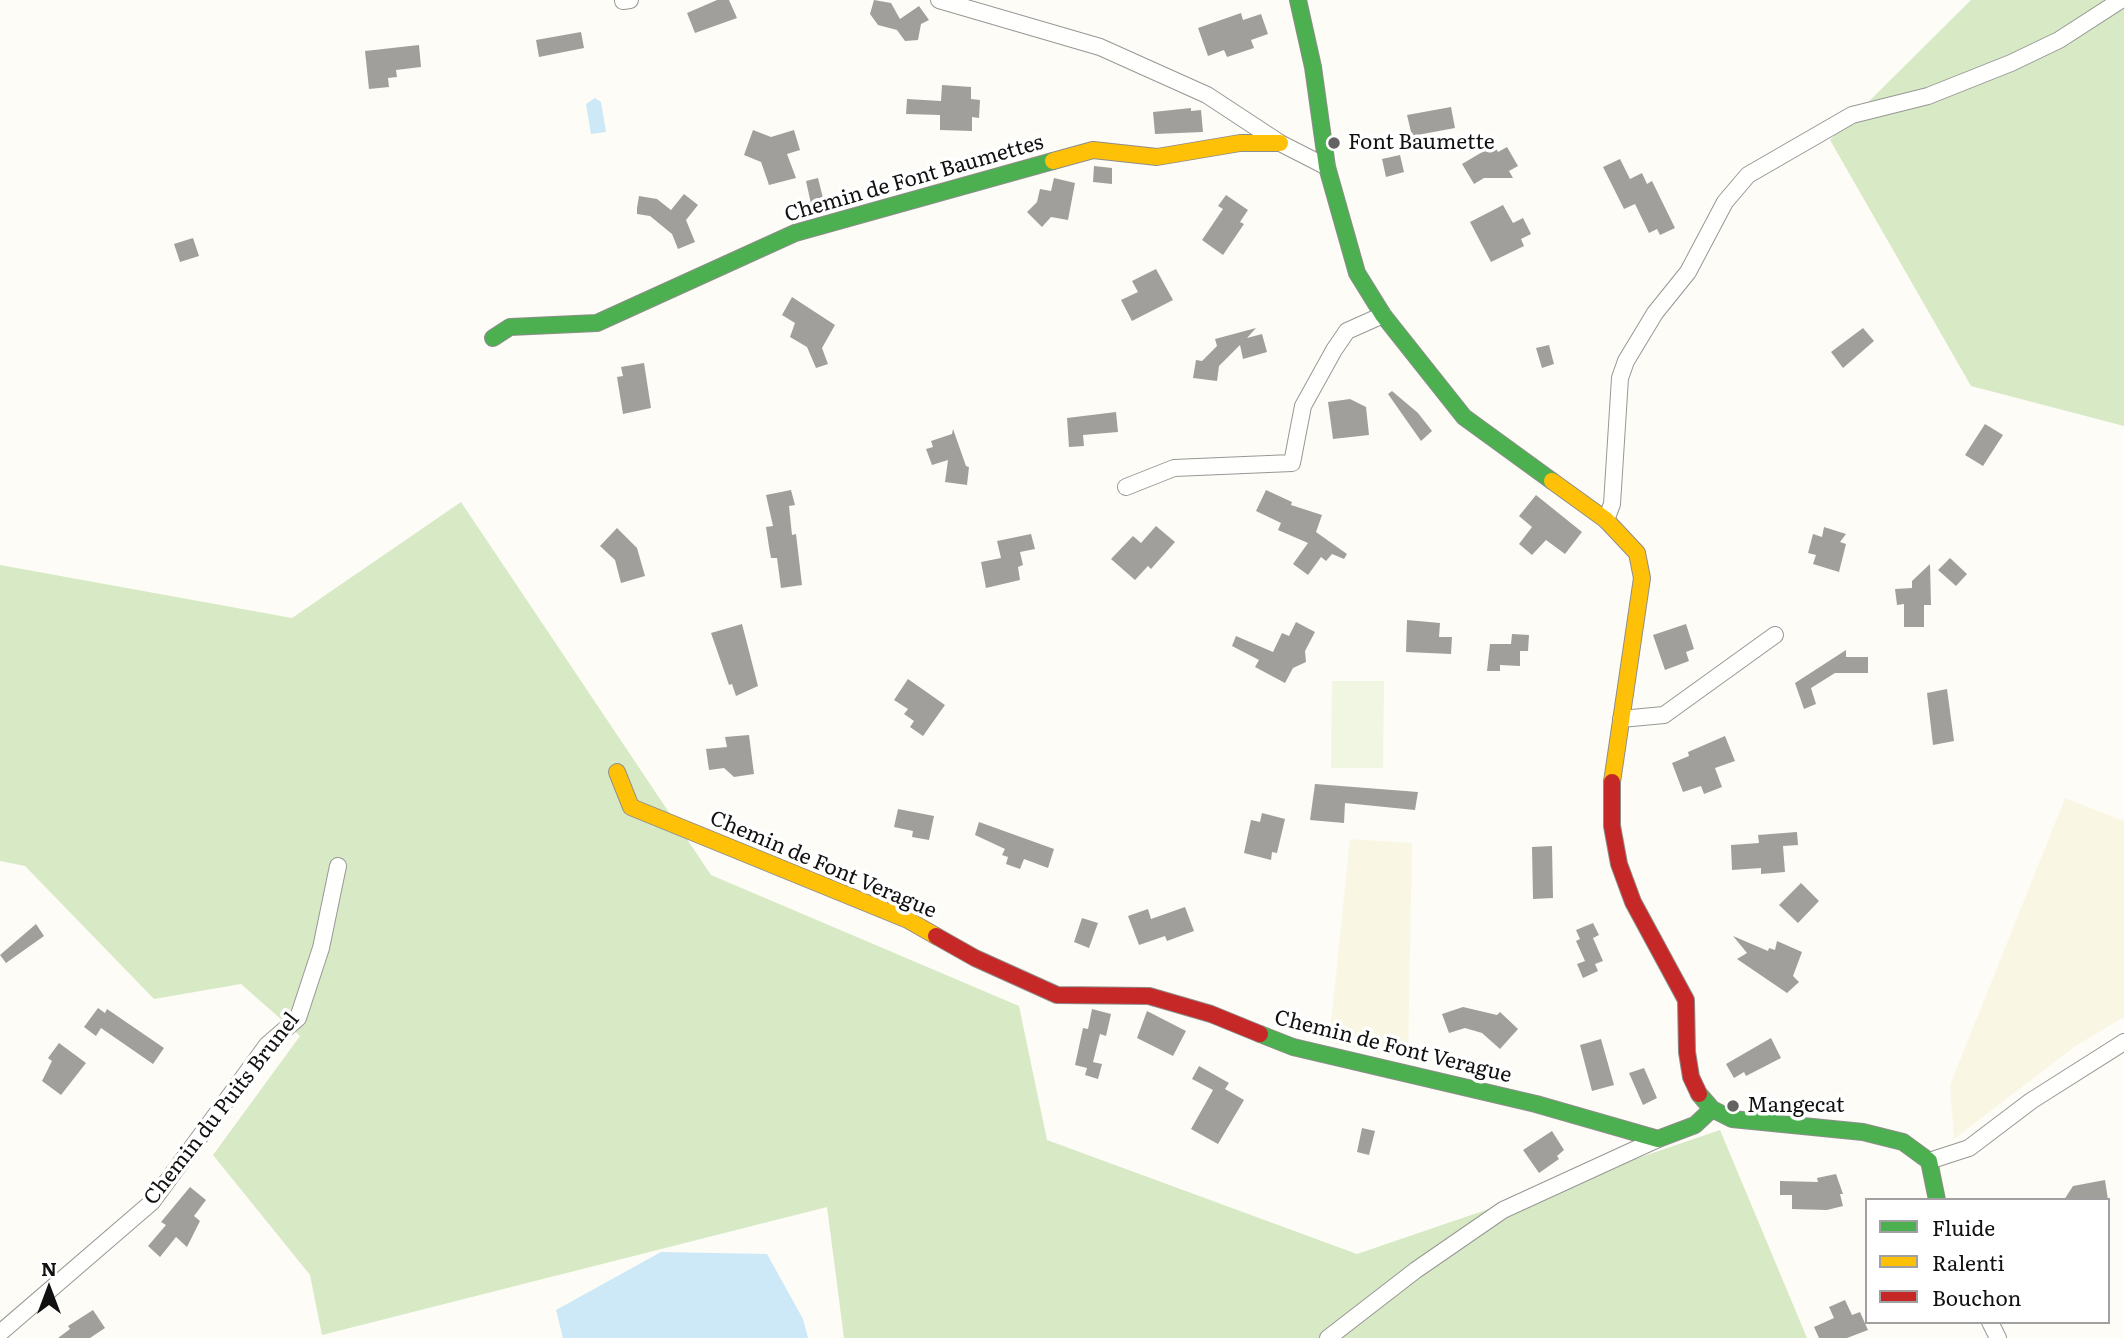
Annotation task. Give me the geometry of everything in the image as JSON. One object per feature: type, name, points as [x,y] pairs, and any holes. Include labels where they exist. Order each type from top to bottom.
[{"type":"street","points":[[939,0],[1100,47],[1207,95],[1280,143],[1327,167]]},
{"type":"street","points":[[1298,0],[1313,67],[1327,167],[1357,273],[1383,315],[1464,417],[1606,520],[1637,553],[1642,578],[1611,789],[1612,826],[1619,864],[1633,902],[1686,1000],[1691,1076],[1699,1094],[1712,1110],[1732,1119],[1863,1132],[1903,1142],[1929,1161],[1937,1198]]},
{"type":"street","points":[[1606,520],[1612,504],[1620,378],[1626,361],[1655,313],[1688,272],[1725,202],[1748,175],[1852,115],[1928,96],[2011,62],[2059,40],[2121,0]]},
{"type":"street","name":"Chemin de Font Baumettes","points":[[493,338],[510,327],[597,323],[794,233],[1093,150],[1157,157],[1240,143],[1280,143]]},
{"type":"street","points":[[1126,487],[1174,468],[1292,463],[1303,406],[1334,350],[1347,331],[1383,315]]},
{"type":"street","points":[[1621,719],[1664,715],[1775,635]]},
{"type":"street","name":"Chemin de Font Verague","points":[[617,772],[631,807],[908,920],[975,958],[1057,995],[1149,996],[1211,1014],[1293,1047],[1536,1104],[1658,1139]]},
{"type":"street","name":"Chemin du Puits Brunel","points":[[0,1333],[152,1202],[267,1045],[298,1018],[321,948],[338,866]]},
{"type":"street","points":[[1929,1161],[1969,1148],[2031,1101],[2124,1042]]},
{"type":"street","points":[[1328,1338],[1416,1270],[1503,1210],[1658,1139],[1695,1125],[1712,1110]]},
{"type":"shaded area","points":[[2065,798],[2124,821],[2124,1017],[2077,1045],[1954,1139],[1950,1085]]},
{"type":"shaded area","points":[[1350,839],[1412,843],[1408,1060],[1329,1042]]},
{"type":"green space","points":[[1971,0],[2124,0],[2124,426],[1971,386],[1830,140]]},
{"type":"green space","points":[[461,502],[711,875],[1019,1006],[1047,1140],[1357,1254],[1720,1130],[1807,1338],[844,1338],[827,1207],[322,1335],[310,1275],[213,1155],[300,1036],[241,984],[154,999],[25,866],[0,861],[0,565],[292,618]]},
{"type":"green space","points":[[1332,681],[1384,681],[1383,768],[1331,768]]},
{"type":"water","points":[[595,98],[601,102],[606,132],[591,134],[586,104]]},
{"type":"water","points":[[661,1252],[767,1254],[803,1319],[808,1338],[563,1338],[556,1310]]},
{"type":"building","points":[[717,0],[729,0],[737,18],[695,33],[687,13]]},
{"type":"building","points":[[874,0],[891,3],[900,19],[919,6],[929,20],[921,24],[918,40],[905,41],[897,30],[878,25],[870,14]]},
{"type":"building","points":[[1241,13],[1243,20],[1261,14],[1268,34],[1251,40],[1254,48],[1227,57],[1224,50],[1208,56],[1198,28]]},
{"type":"building","points":[[581,32],[584,48],[539,57],[536,40]]},
{"type":"building","points":[[419,45],[421,67],[396,70],[397,77],[388,78],[389,87],[369,89],[365,51]]},
{"type":"building","points":[[942,85],[971,87],[971,99],[980,100],[979,118],[972,117],[972,131],[940,130],[940,115],[906,114],[907,99],[941,101]]},
{"type":"building","points":[[1451,107],[1455,128],[1412,136],[1407,115]]},
{"type":"building","points":[[1191,108],[1191,111],[1201,110],[1203,132],[1155,134],[1153,112]]},
{"type":"building","points":[[753,130],[771,137],[794,130],[800,150],[787,154],[796,178],[769,185],[761,162],[744,155]]},
{"type":"building","points":[[1494,145],[1498,152],[1507,147],[1518,166],[1509,171],[1513,178],[1484,178],[1474,184],[1462,164]]},
{"type":"building","points":[[1400,155],[1404,172],[1386,177],[1382,159]]},
{"type":"building","points":[[1620,159],[1630,179],[1642,173],[1647,184],[1652,181],[1675,228],[1660,235],[1657,229],[1649,233],[1635,204],[1624,209],[1603,167]]},
{"type":"building","points":[[1094,166],[1112,168],[1112,184],[1093,182]]},
{"type":"building","points":[[818,178],[826,210],[813,213],[806,181]]},
{"type":"building","points":[[1054,178],[1075,183],[1068,220],[1051,217],[1042,227],[1027,212],[1037,202],[1040,189],[1051,191]]},
{"type":"building","points":[[684,194],[698,205],[686,220],[695,242],[678,249],[672,234],[650,216],[637,214],[637,208],[639,196],[657,199],[671,210]]},
{"type":"building","points":[[1226,195],[1248,210],[1240,222],[1244,224],[1223,255],[1202,240],[1223,209],[1218,206]]},
{"type":"building","points":[[1503,205],[1513,223],[1523,218],[1531,234],[1521,239],[1524,246],[1491,262],[1470,222]]},
{"type":"building","points":[[193,238],[199,256],[180,262],[174,244]]},
{"type":"building","points":[[1156,269],[1173,300],[1132,321],[1121,300],[1138,292],[1132,281]]},
{"type":"building","points":[[792,297],[835,325],[822,348],[828,364],[816,368],[807,347],[790,337],[795,323],[782,315]]},
{"type":"building","points":[[1256,328],[1247,338],[1262,334],[1267,352],[1243,359],[1240,345],[1219,366],[1217,381],[1193,378],[1196,360],[1202,361],[1217,346],[1215,339]]},
{"type":"building","points":[[1863,328],[1874,341],[1843,368],[1831,352]]},
{"type":"building","points":[[1549,345],[1554,364],[1542,368],[1536,348]]},
{"type":"building","points":[[644,363],[651,408],[623,414],[617,377],[623,376],[621,367]]},
{"type":"building","points":[[1392,391],[1418,413],[1432,431],[1421,441],[1388,394]]},
{"type":"building","points":[[1350,399],[1366,407],[1369,435],[1333,439],[1328,402]]},
{"type":"building","points":[[1116,412],[1118,432],[1083,435],[1084,446],[1069,447],[1067,418]]},
{"type":"building","points":[[1985,424],[2003,435],[1983,466],[1965,455]]},
{"type":"building","points":[[953,429],[966,466],[969,467],[967,485],[945,482],[948,460],[932,465],[926,449],[933,447],[931,441],[952,434]]},
{"type":"building","points":[[791,490],[795,505],[789,506],[792,535],[796,534],[802,585],[781,588],[777,558],[771,558],[769,547],[766,527],[773,526],[766,495]]},
{"type":"building","points":[[1266,490],[1292,502],[1291,505],[1322,515],[1316,532],[1347,554],[1344,559],[1332,554],[1326,561],[1321,557],[1308,575],[1293,564],[1308,543],[1278,530],[1281,523],[1256,511]]},
{"type":"building","points":[[1536,495],[1582,532],[1565,554],[1546,540],[1532,555],[1519,544],[1532,527],[1519,516]]},
{"type":"building","points":[[1156,526],[1175,542],[1151,569],[1148,566],[1135,580],[1111,559],[1133,536],[1141,543]]},
{"type":"building","points":[[1824,527],[1846,534],[1840,542],[1846,544],[1839,572],[1813,564],[1816,555],[1808,553],[1813,534],[1822,537]]},
{"type":"building","points":[[617,528],[637,548],[645,576],[621,583],[615,560],[600,546]]},
{"type":"building","points":[[1031,534],[1035,549],[1020,552],[1023,565],[1018,567],[1020,580],[986,588],[981,562],[1001,558],[997,541]]},
{"type":"building","points":[[1950,558],[1967,574],[1956,586],[1938,570]]},
{"type":"building","points":[[1930,564],[1931,605],[1924,605],[1924,627],[1904,627],[1904,604],[1897,605],[1895,589],[1912,588],[1912,581]]},
{"type":"building","points":[[1407,620],[1440,623],[1439,637],[1452,637],[1451,654],[1406,652]]},
{"type":"building","points":[[1296,622],[1315,632],[1305,651],[1306,662],[1293,668],[1285,683],[1255,667],[1259,660],[1232,646],[1236,636],[1273,652],[1282,633],[1289,636]]},
{"type":"building","points":[[742,624],[758,686],[736,696],[732,684],[729,685],[711,633]]},
{"type":"building","points":[[1686,624],[1694,649],[1686,652],[1689,661],[1665,670],[1653,635]]},
{"type":"building","points":[[1512,634],[1529,635],[1528,651],[1520,651],[1520,666],[1500,665],[1500,671],[1487,671],[1490,644],[1511,644]]},
{"type":"building","points":[[1846,650],[1846,657],[1868,657],[1868,673],[1835,673],[1811,688],[1816,704],[1804,709],[1795,683]]},
{"type":"building","points":[[908,679],[945,705],[923,736],[910,727],[914,721],[904,714],[908,709],[894,700]]},
{"type":"building","points":[[1947,689],[1954,741],[1933,745],[1927,693]]},
{"type":"building","points":[[749,735],[754,774],[734,777],[724,768],[709,770],[706,749],[727,747],[725,737]]},
{"type":"building","points":[[1725,736],[1735,761],[1715,768],[1722,787],[1704,794],[1701,786],[1683,792],[1672,763],[1689,756],[1688,752]]},
{"type":"building","points":[[1315,784],[1418,792],[1415,810],[1345,803],[1344,823],[1310,820]]},
{"type":"building","points":[[898,809],[934,816],[929,840],[912,837],[913,831],[894,827]]},
{"type":"building","points":[[1262,813],[1285,819],[1277,853],[1272,852],[1271,860],[1244,853],[1251,820],[1260,822]]},
{"type":"building","points":[[979,822],[1054,849],[1048,868],[1024,859],[1020,869],[1006,864],[1008,857],[1002,855],[1005,849],[975,835]]},
{"type":"building","points":[[1797,832],[1798,845],[1783,846],[1785,872],[1761,874],[1761,868],[1732,870],[1731,845],[1759,843],[1758,835]]},
{"type":"building","points":[[1552,846],[1553,898],[1533,899],[1532,847]]},
{"type":"building","points":[[1801,883],[1819,901],[1798,923],[1779,905]]},
{"type":"building","points":[[1185,907],[1194,931],[1167,941],[1165,936],[1139,945],[1128,916],[1148,909],[1151,919]]},
{"type":"building","points":[[1082,918],[1098,923],[1089,948],[1074,942]]},
{"type":"building","points":[[1593,923],[1599,935],[1593,938],[1603,961],[1595,964],[1598,971],[1583,978],[1577,964],[1585,961],[1576,941],[1580,939],[1576,930]]},
{"type":"building","points":[[36,924],[44,936],[6,963],[0,955]]},
{"type":"building","points":[[1733,936],[1768,951],[1769,948],[1775,950],[1777,941],[1802,952],[1793,976],[1799,982],[1787,993],[1737,959],[1747,953]]},
{"type":"building","points":[[1463,1007],[1497,1015],[1500,1012],[1518,1029],[1500,1049],[1482,1033],[1465,1028],[1449,1033],[1442,1014]]},
{"type":"building","points":[[98,1008],[105,1013],[107,1009],[164,1048],[153,1064],[101,1028],[96,1036],[84,1027]]},
{"type":"building","points":[[1092,1009],[1111,1014],[1106,1036],[1100,1034],[1093,1062],[1102,1064],[1098,1079],[1085,1075],[1087,1068],[1075,1065],[1083,1028],[1088,1029]]},
{"type":"building","points":[[1147,1011],[1186,1031],[1173,1056],[1137,1038]]},
{"type":"building","points":[[1771,1038],[1781,1058],[1746,1076],[1744,1072],[1734,1078],[1726,1064]]},
{"type":"building","points":[[1601,1039],[1614,1085],[1592,1091],[1580,1045]]},
{"type":"building","points":[[59,1043],[86,1063],[61,1095],[42,1081],[52,1061],[48,1058]]},
{"type":"building","points":[[1199,1066],[1229,1083],[1225,1089],[1244,1100],[1218,1144],[1191,1129],[1213,1090],[1192,1079]]},
{"type":"building","points":[[1644,1068],[1657,1098],[1643,1105],[1629,1073]]},
{"type":"building","points":[[1362,1128],[1375,1131],[1369,1155],[1357,1152]]},
{"type":"building","points":[[1552,1131],[1564,1150],[1557,1156],[1559,1159],[1539,1173],[1523,1150]]},
{"type":"building","points":[[1836,1174],[1843,1194],[1840,1194],[1843,1206],[1827,1210],[1792,1209],[1792,1195],[1780,1195],[1780,1181],[1818,1182],[1817,1178]]},
{"type":"building","points":[[2105,1180],[2108,1198],[2065,1198],[2073,1186]]},
{"type":"building","points":[[190,1187],[206,1200],[194,1216],[200,1221],[187,1247],[176,1237],[160,1257],[148,1246],[166,1225],[161,1222]]},
{"type":"building","points":[[1845,1300],[1852,1315],[1860,1312],[1868,1330],[1847,1338],[1819,1338],[1814,1327],[1834,1318],[1829,1307]]},
{"type":"building","points":[[93,1310],[105,1328],[90,1338],[58,1338],[70,1329],[68,1326]]},
{"type":"traffic: fast","points":[[1298,0],[1313,67],[1327,167],[1357,273],[1383,315],[1464,417],[1552,481]]},
{"type":"traffic: fast","points":[[493,338],[510,327],[597,323],[795,233],[1053,161]]},
{"type":"traffic: fast","points":[[1260,1034],[1293,1047],[1536,1104],[1658,1139],[1695,1125],[1712,1109]]},
{"type":"traffic: fast","points":[[1699,1094],[1712,1109],[1732,1119],[1863,1132],[1903,1142],[1929,1161],[1937,1198]]},
{"type":"traffic: slow","points":[[1053,161],[1093,150],[1157,157],[1240,143],[1280,143]]},
{"type":"traffic: slow","points":[[1552,481],[1606,520],[1637,553],[1642,578],[1612,782]]},
{"type":"traffic: slow","points":[[617,772],[631,807],[908,920],[936,936]]},
{"type":"traffic: jam","points":[[1612,782],[1612,826],[1619,864],[1633,902],[1686,1000],[1687,1052],[1691,1077],[1699,1094]]},
{"type":"traffic: jam","points":[[936,936],[975,958],[1057,995],[1149,996],[1211,1014],[1260,1034]]},
{"type":"place","name":"Font Baumette","points":[[1334,143]]},
{"type":"place","name":"Mangecat","points":[[1733,1106]]}]
